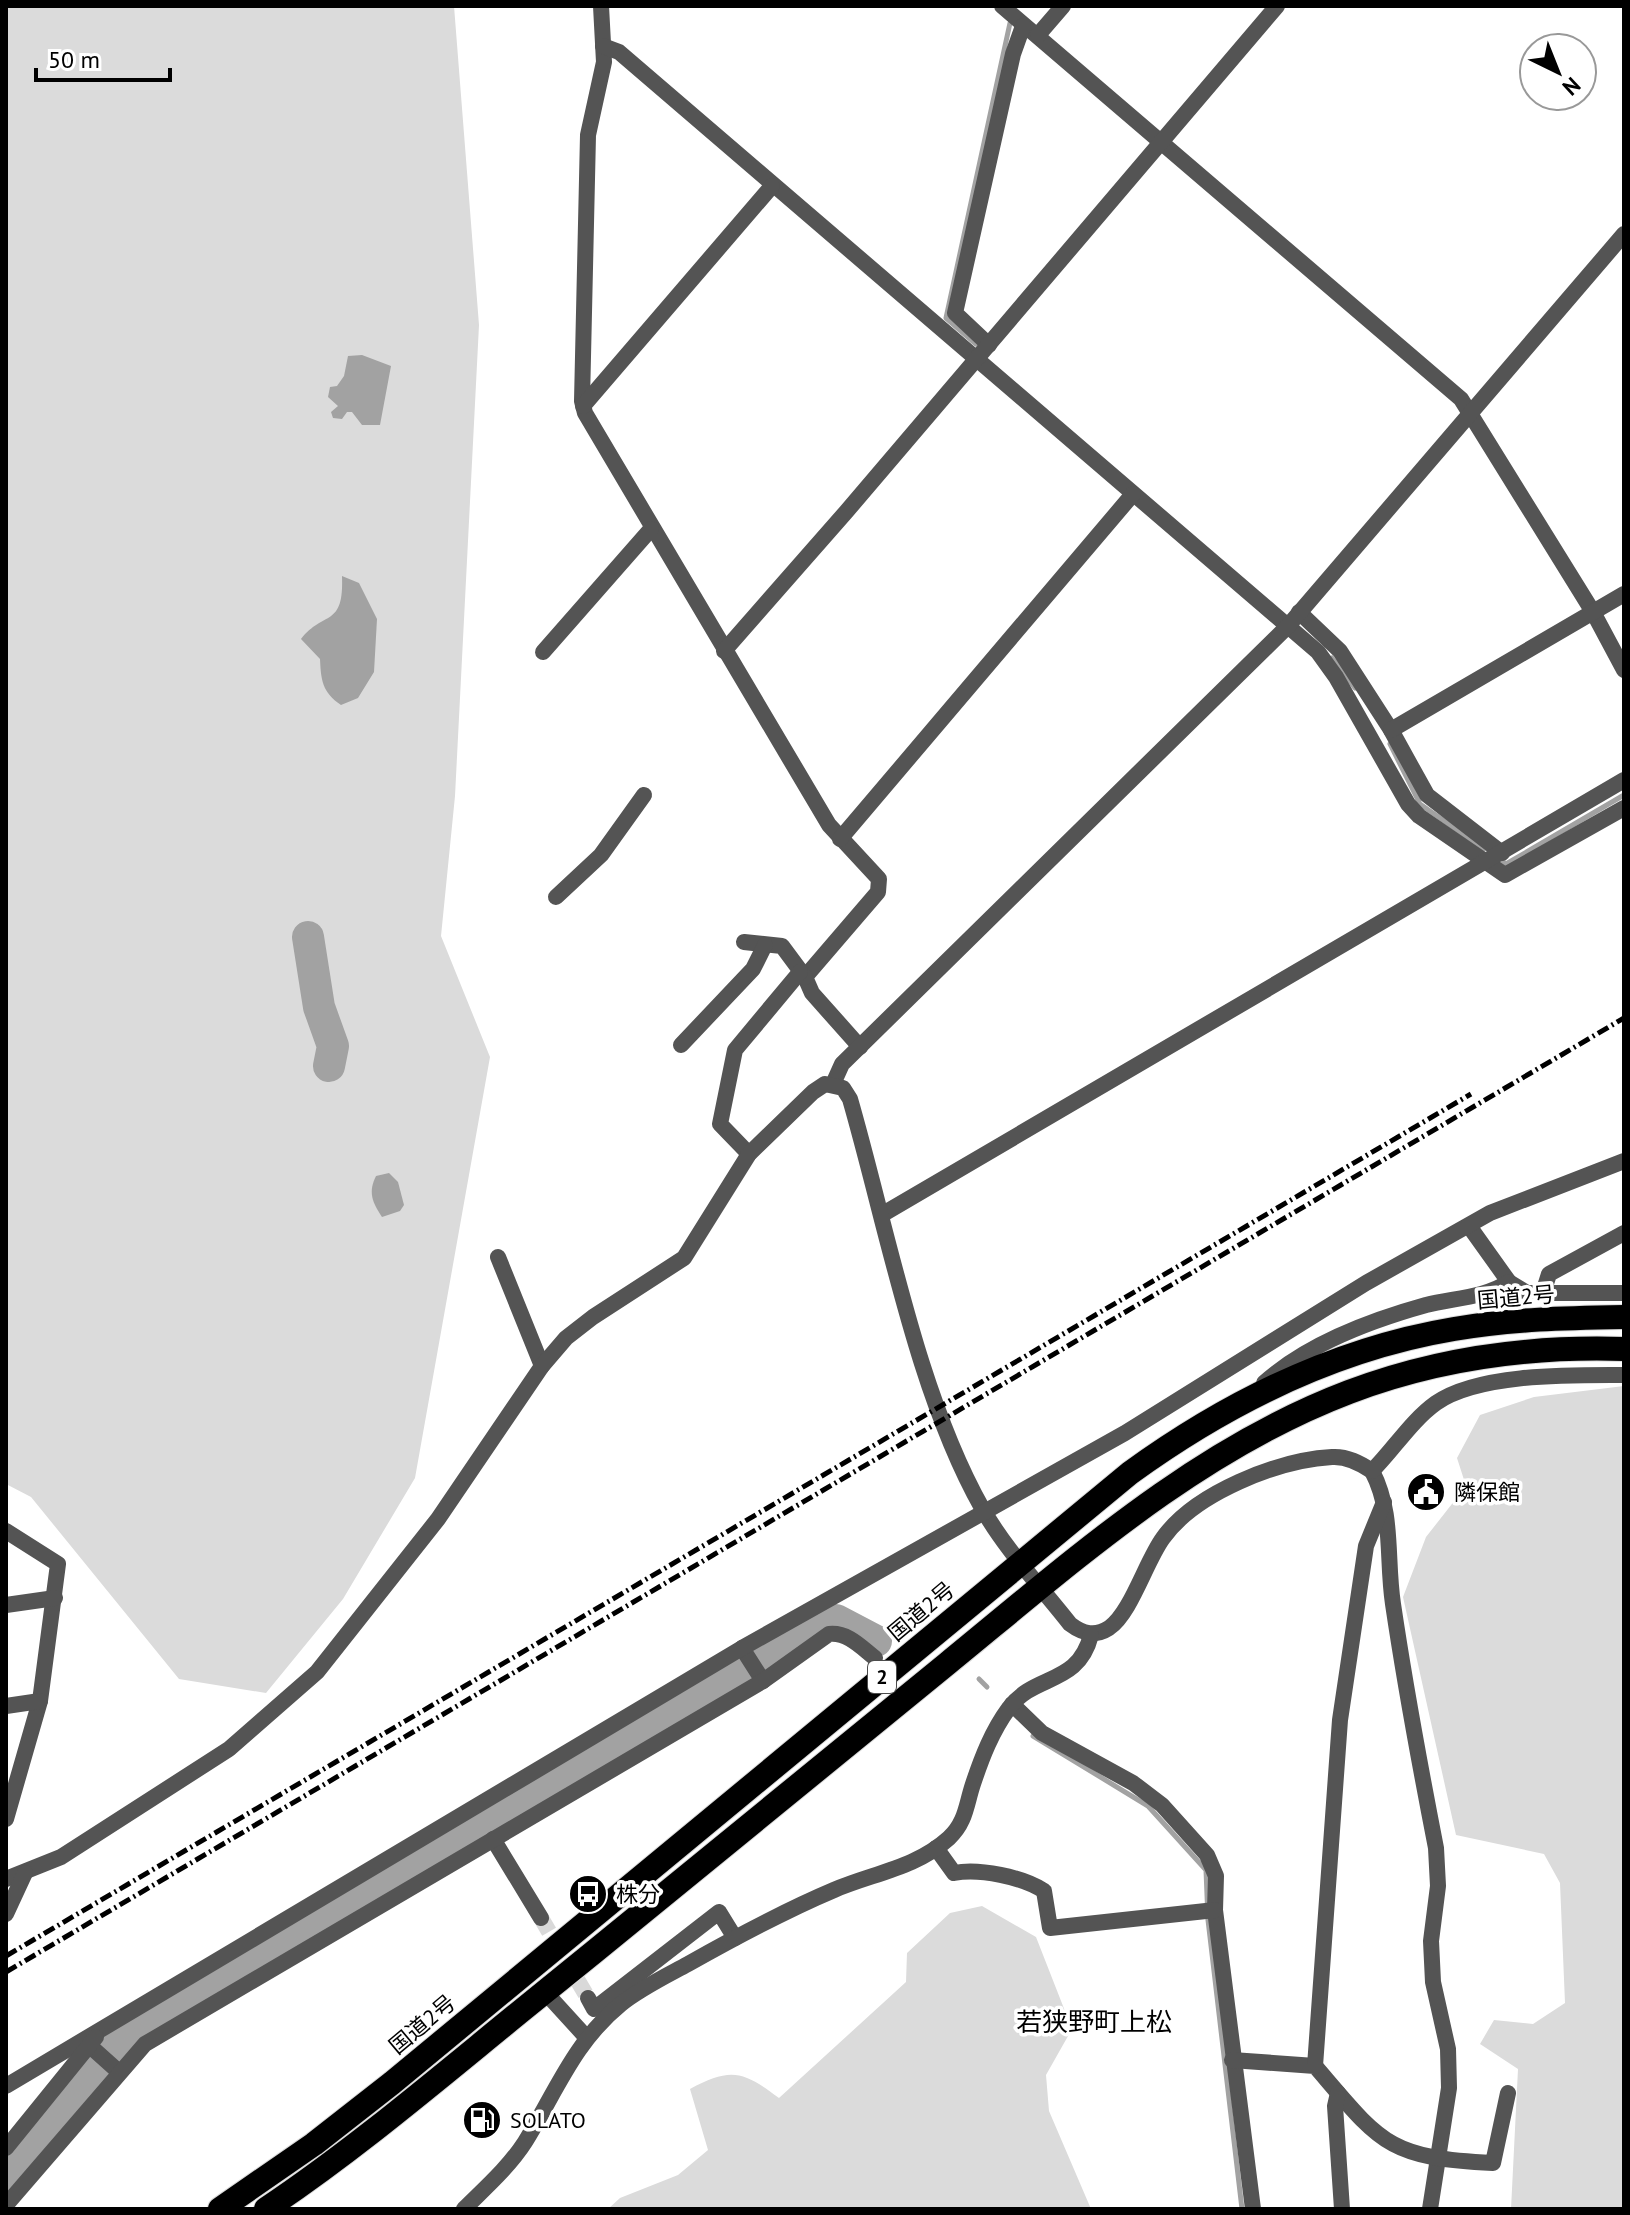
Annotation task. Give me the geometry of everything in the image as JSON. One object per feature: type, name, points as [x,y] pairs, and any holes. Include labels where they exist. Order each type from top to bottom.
[{"type":"highway","name":"国道2号","points":[[220,2209],[314,2144],[392,2083],[1021,1561],[1171,1443],[1251,1395],[1337,1360],[1452,1329],[1519,1320],[1624,1317]]},
{"type":"highway","name":"2","points":[[266,2209],[345,2152],[1042,1587],[1183,1477],[1301,1412],[1351,1391],[1414,1372],[1496,1354],[1624,1349]]},
{"type":"street","points":[[601,6],[604,62],[588,135],[583,406],[651,529],[840,839],[875,873],[881,886],[735,1050],[720,1124],[749,1154]]},
{"type":"street","points":[[1002,6],[1461,399],[1593,612],[1624,670]]},
{"type":"street","points":[[989,345],[955,313],[1013,54],[1031,30],[1063,6]]},
{"type":"street","points":[[724,651],[1162,145],[1277,6]]},
{"type":"street","points":[[603,46],[619,52],[1318,652],[1336,677],[1408,804],[1419,816],[1483,863],[1505,875],[1624,808]]},
{"type":"street","points":[[583,406],[772,186]]},
{"type":"street","points":[[833,1084],[842,1064],[1288,626],[1624,234]]},
{"type":"street","points":[[840,839],[1133,494]]},
{"type":"street","points":[[543,652],[651,529]]},
{"type":"street","points":[[1391,730],[1624,594]]},
{"type":"street","points":[[1299,612],[1340,651],[1391,730],[1427,795],[1502,853]]},
{"type":"street","points":[[883,1214],[1624,780]]},
{"type":"street","points":[[556,897],[601,855],[644,795]]},
{"type":"street","points":[[744,942],[782,946],[812,993],[860,1047]]},
{"type":"street","points":[[681,1045],[753,969],[765,945]]},
{"type":"street","points":[[6,1879],[61,1857],[229,1749],[317,1672],[438,1519],[542,1366],[566,1338],[684,1258],[749,1154],[813,1092],[833,1084],[843,1088],[850,1099],[932,1387],[966,1478],[984,1512],[1070,1624],[1091,1635],[1108,1629],[1117,1621],[1165,1534],[1205,1502],[1254,1474],[1333,1457],[1355,1460],[1372,1471],[1384,1502],[1389,1529],[1392,1599],[1436,1848],[1438,1886],[1431,1941],[1433,1982],[1448,2049],[1449,2075],[1430,2209]]},
{"type":"street","points":[[6,2086],[744,1650],[1125,1433],[1366,1283],[1490,1213],[1624,1161]]},
{"type":"street","points":[[1469,1226],[1509,1282],[1527,1293],[1624,1293]]},
{"type":"street","points":[[1543,1293],[1549,1274],[1624,1233]]},
{"type":"street","points":[[498,1257],[542,1366]]},
{"type":"street","points":[[1251,1395],[1284,1367],[1322,1346],[1391,1316],[1493,1292],[1509,1282]]},
{"type":"street","points":[[1372,1471],[1422,1415],[1454,1394],[1489,1384],[1624,1375]]},
{"type":"street","points":[[1384,1502],[1366,1546],[1340,1720],[1315,2066],[1378,2138],[1395,2148],[1437,2161],[1493,2163],[1508,2093]]},
{"type":"street","points":[[6,1531],[58,1564],[40,1701],[7,1812]]},
{"type":"street","points":[[6,1605],[55,1598]]},
{"type":"street","points":[[6,2205],[145,2044],[762,1680],[829,1634],[838,1633],[851,1639],[875,1658]]},
{"type":"street","points":[[464,2209],[525,2142],[566,2064],[586,2037],[633,1995],[735,1938],[838,1888],[905,1867],[936,1848],[964,1820],[980,1764],[995,1729],[1012,1704],[1078,1663],[1086,1652],[1091,1635]]},
{"type":"street","points":[[744,1650],[762,1680]]},
{"type":"street","points":[[6,1706],[40,1701]]},
{"type":"street","points":[[1012,1704],[1042,1733],[1133,1783],[1162,1805],[1207,1855],[1216,1876],[1209,1911],[1253,2209]]},
{"type":"street","points":[[493,1839],[541,1918]]},
{"type":"street","points":[[936,1848],[954,1873],[964,1871],[1004,1877],[1044,1891],[1050,1928],[1209,1911]]},
{"type":"street","points":[[6,1914],[25,1873]]},
{"type":"street","points":[[588,1998],[594,2009],[719,1912],[735,1938]]},
{"type":"street","points":[[545,1992],[586,2037]]},
{"type":"street","points":[[6,2148],[102,2030]]},
{"type":"street","points":[[90,2046],[119,2072]]},
{"type":"street","points":[[1232,2060],[1315,2066]]},
{"type":"street","points":[[1338,2093],[1335,2106],[1342,2209]]},
{"type":"shaded area","points":[[6,6],[454,6],[479,325],[455,796],[441,936],[490,1057],[415,1478],[343,1599],[266,1693],[179,1679],[31,1497],[6,1484]]},
{"type":"shaded area","points":[[362,355],[391,366],[380,425],[362,425],[352,412],[347,412],[342,419],[333,418],[331,412],[338,406],[328,397],[330,387],[337,386],[344,376],[348,356]]},
{"type":"shaded area","points":[[342,576],[359,583],[377,619],[374,672],[358,698],[341,705],[324,685],[320,659],[301,639],[336,611],[340,604]]},
{"type":"shaded area","points":[[389,1173],[398,1182],[404,1205],[400,1211],[382,1217],[374,1202],[372,1187],[376,1176]]},
{"type":"shaded area","points":[[1624,1386],[1624,2209],[1511,2209],[1518,2069],[1480,2044],[1494,2020],[1533,2024],[1565,2003],[1560,1883],[1544,1854],[1456,1835],[1403,1597],[1426,1537],[1466,1486],[1457,1458],[1480,1415],[1534,1397]]},
{"type":"shaded area","points":[[982,1906],[1036,1937],[1072,2029],[1046,2075],[1049,2111],[1091,2209],[608,2209],[620,2198],[678,2175],[708,2150],[690,2089],[716,2077],[736,2075],[756,2082],[779,2098],[906,1982],[907,1953],[950,1913]]},
{"type":"waterway","points":[[976,344],[946,318],[1010,23]]},
{"type":"waterway","points":[[1332,658],[1355,688]]},
{"type":"waterway","points":[[1390,744],[1420,804],[1484,849]]},
{"type":"waterway","points":[[1502,861],[1506,864],[1624,795]]},
{"type":"waterway","points":[[308,937],[319,1007],[333,1046],[329,1066]]},
{"type":"waterway","points":[[6,2176],[115,2045],[836,1620],[876,1641]]},
{"type":"waterway","points":[[979,1679],[987,1687]]},
{"type":"waterway","points":[[1033,1736],[1148,1806],[1206,1870],[1208,1920],[1242,2209]]},
{"type":"tunnel","points":[[541,1918],[588,1998]]},
{"type":"railway","points":[[6,1972],[1624,1018]]},
{"type":"railway","points":[[6,1956],[1471,1094]]},
{"type":"place","name":"隣保館","points":[[1426,1492]]},
{"type":"place","name":"株分","points":[[588,1894]]},
{"type":"place","name":"SOLATO","points":[[482,2120]]},
{"type":"district","name":"若狭野町上松","points":[[1094,2022]]}]
